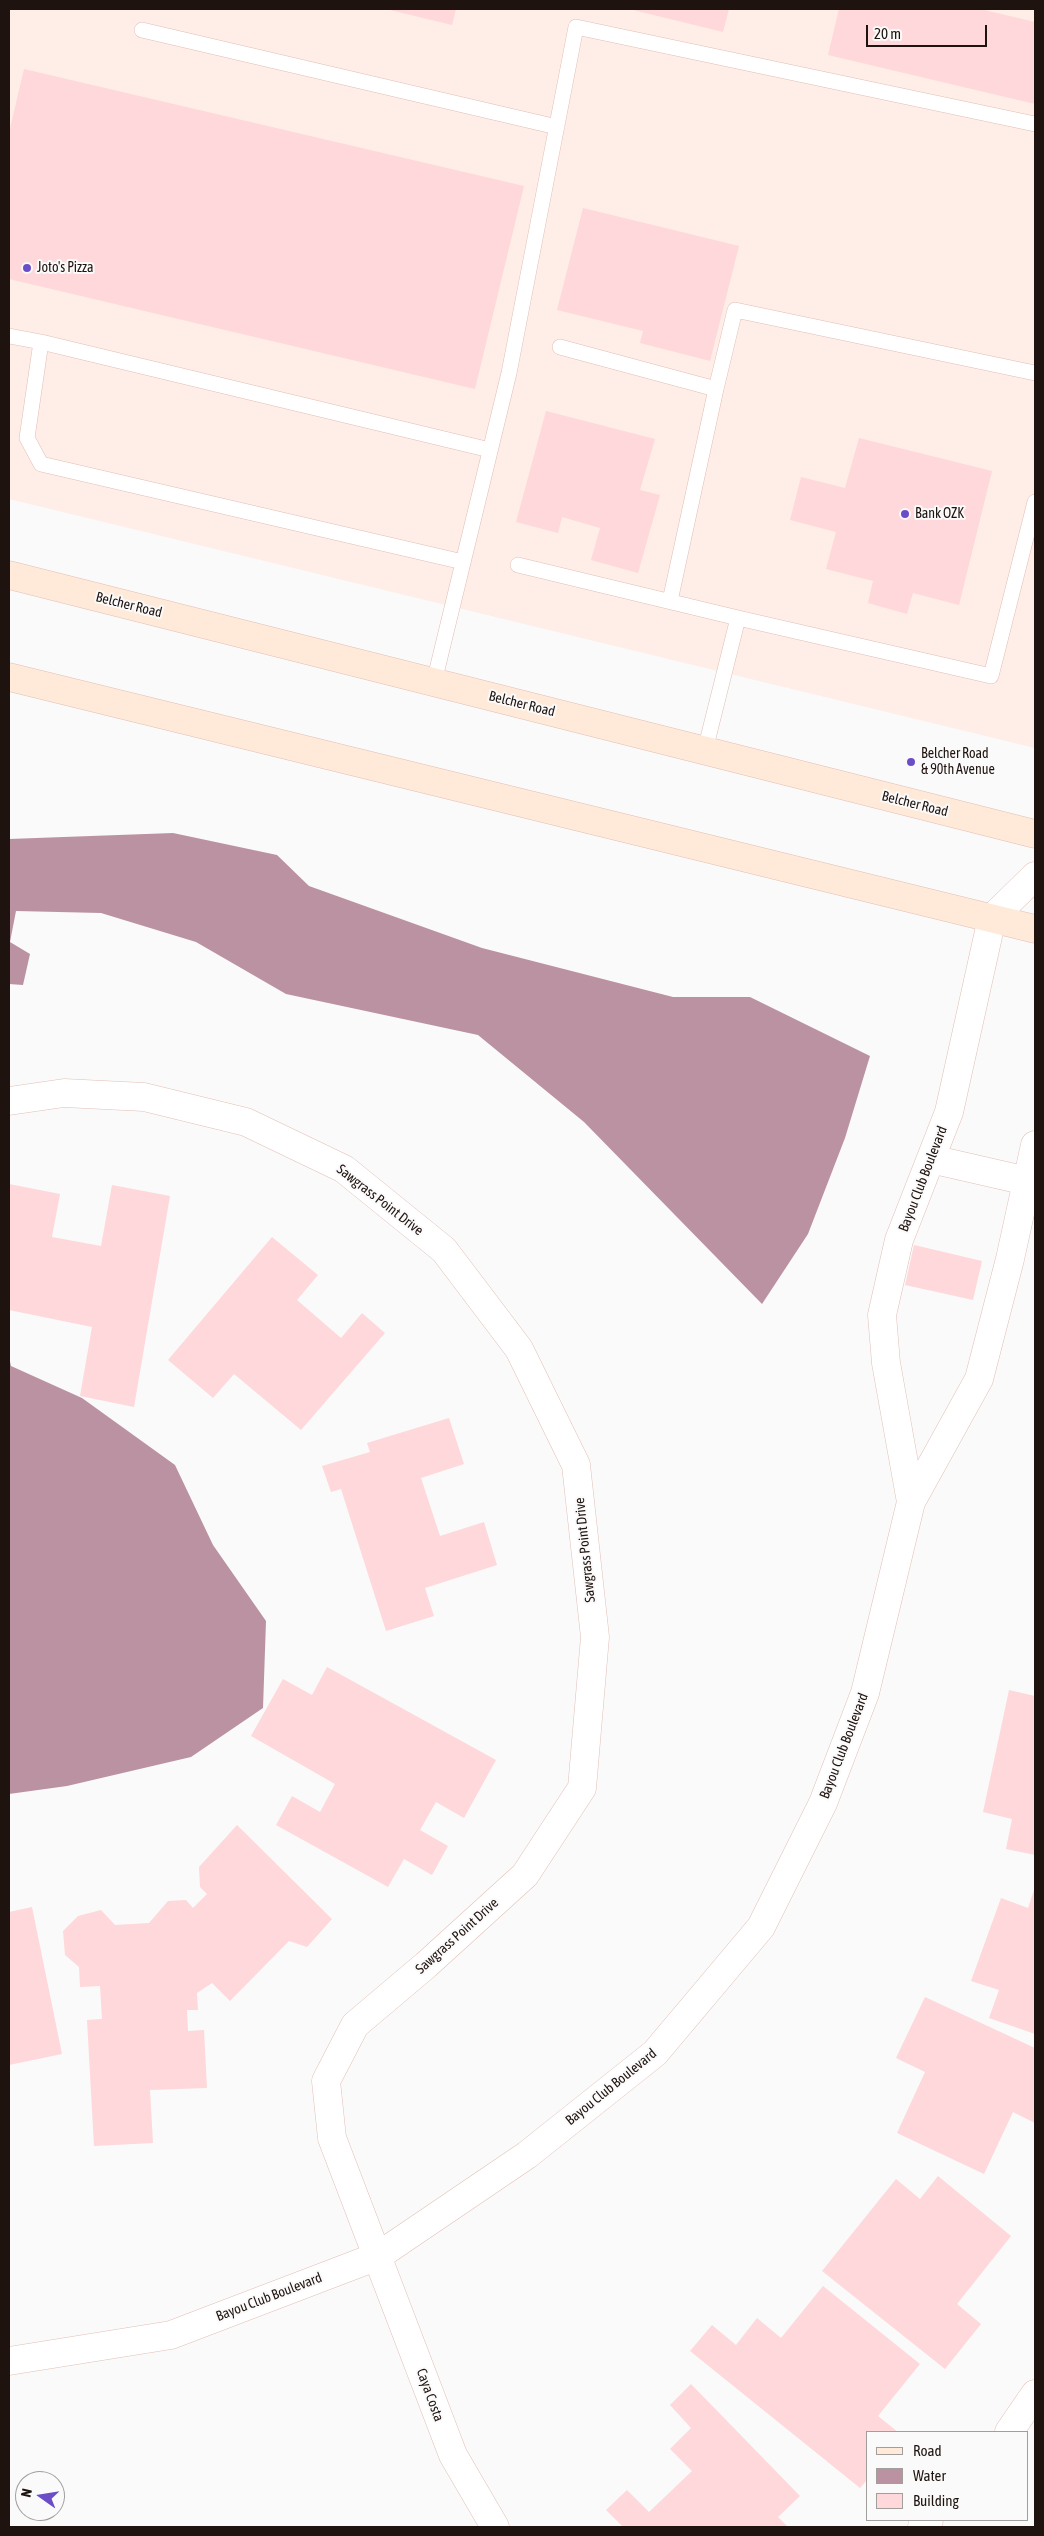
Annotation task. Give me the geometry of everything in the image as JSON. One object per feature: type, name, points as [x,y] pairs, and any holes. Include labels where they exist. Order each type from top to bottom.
[{"type":"main road","name":"Belcher Road","points":[[9,575],[1035,834]]},
{"type":"main road","points":[[9,677],[1035,929]]},
{"type":"street","points":[[992,918],[1035,876]]},
{"type":"street","name":"Bayou Club Boulevard","points":[[911,1502],[886,1364],[882,1314],[899,1240],[949,1112],[992,918]]},
{"type":"street","name":"Sawgrass Point Drive","points":[[9,1100],[64,1092],[144,1097],[246,1122],[344,1170],[444,1250],[519,1349],[576,1465],[595,1637],[582,1788],[525,1875],[355,2025],[326,2081],[332,2138],[378,2256]]},
{"type":"street","name":"Bayou Club Boulevard","points":[[9,2361],[171,2334],[378,2256],[527,2155],[655,2053],[761,1927],[823,1803],[865,1693],[911,1502],[979,1379],[1010,1259],[1035,1145]]},
{"type":"street","points":[[931,1158],[1027,1181]]},
{"type":"street","name":"Caya Costa","points":[[378,2256],[452,2455],[495,2527]]},
{"type":"street","points":[[1010,2431],[1035,2394]]},
{"type":"lane","points":[[434,682],[509,373],[576,26],[1035,124]]},
{"type":"lane","points":[[142,30],[556,127]]},
{"type":"lane","points":[[670,602],[735,310],[1035,373]]},
{"type":"lane","points":[[9,336],[41,342],[490,450]]},
{"type":"lane","points":[[41,342],[27,438],[41,464],[463,562]]},
{"type":"lane","points":[[560,347],[716,389]]},
{"type":"lane","points":[[518,565],[991,676],[1035,502]]},
{"type":"lane","points":[[705,750],[738,618]]},
{"type":"shaded area","points":[[9,9],[1035,9],[1035,748],[9,499]]},
{"type":"water","points":[[173,833],[277,855],[309,886],[482,948],[673,997],[750,997],[870,1056],[845,1138],[808,1234],[762,1304],[584,1122],[478,1035],[286,994],[196,942],[101,913],[16,911],[10,942],[30,954],[23,985],[9,984],[9,839]]},
{"type":"water","points":[[9,1357],[11,1366],[82,1398],[175,1465],[213,1545],[266,1621],[263,1708],[191,1757],[67,1786],[9,1794]]},
{"type":"building","points":[[386,9],[456,9],[452,25]]},
{"type":"building","points":[[629,9],[729,9],[723,32]]},
{"type":"building","points":[[839,9],[980,9],[1035,22],[1035,104],[828,55]]},
{"type":"building","points":[[24,69],[524,186],[475,389],[9,279],[9,133]]},
{"type":"building","points":[[583,208],[739,246],[710,361],[640,343],[643,331],[557,310]]},
{"type":"building","points":[[546,411],[655,439],[640,490],[660,495],[638,573],[591,560],[600,528],[562,517],[558,533],[516,522]]},
{"type":"building","points":[[859,438],[992,471],[959,605],[913,593],[907,614],[868,603],[873,581],[826,569],[836,532],[790,520],[801,477],[845,488]]},
{"type":"building","points":[[9,1184],[60,1194],[52,1237],[101,1246],[112,1185],[170,1196],[134,1407],[80,1396],[92,1327],[9,1310]]},
{"type":"building","points":[[272,1237],[318,1275],[297,1300],[341,1338],[362,1313],[385,1333],[301,1430],[234,1374],[213,1398],[168,1360]]},
{"type":"building","points":[[914,1245],[982,1261],[973,1300],[905,1285]]},
{"type":"building","points":[[449,1418],[464,1464],[421,1478],[440,1536],[484,1522],[497,1565],[425,1588],[434,1616],[386,1631],[341,1489],[331,1492],[322,1466],[370,1452],[367,1443]]},
{"type":"building","points":[[327,1667],[496,1760],[464,1818],[436,1802],[420,1830],[448,1846],[432,1875],[404,1859],[388,1887],[276,1825],[292,1796],[320,1812],[335,1784],[251,1736],[283,1679],[312,1695]]},
{"type":"building","points":[[1009,1690],[1035,1696],[1035,1855],[1006,1849],[1012,1819],[983,1812]]},
{"type":"building","points":[[237,1825],[332,1919],[307,1947],[289,1941],[230,2001],[212,1983],[197,1993],[198,2010],[187,2010],[188,2031],[204,2030],[207,2088],[150,2090],[153,2143],[94,2146],[87,2020],[102,2019],[100,1986],[80,1987],[79,1967],[65,1955],[63,1931],[78,1916],[101,1910],[115,1925],[149,1923],[168,1901],[186,1900],[193,1908],[207,1894],[200,1887],[199,1867]]},
{"type":"building","points":[[1035,1887],[1035,2034],[989,2018],[999,1990],[971,1981],[1001,1898],[1028,1908]]},
{"type":"building","points":[[32,1907],[62,2054],[9,2065],[9,1912]]},
{"type":"building","points":[[925,1997],[1035,2048],[1035,2123],[1013,2112],[984,2174],[897,2133],[925,2072],[896,2058]]},
{"type":"building","points":[[938,2176],[1011,2236],[957,2304],[981,2324],[945,2369],[822,2271],[896,2179],[920,2199]]},
{"type":"building","points":[[823,2286],[920,2364],[878,2416],[897,2431],[866,2431],[866,2481],[860,2488],[690,2351],[712,2325],[736,2345],[757,2318],[781,2338]]},
{"type":"building","points":[[691,2384],[800,2496],[778,2517],[788,2527],[623,2527],[606,2510],[627,2490],[649,2512],[692,2471],[670,2449],[691,2428],[670,2405]]},
{"type":"place","name":"Joto's Pizza","points":[[27,268]]},
{"type":"place","name":"Bank OZK","points":[[905,514]]},
{"type":"place","name":"Belcher Road & 90th Avenue","points":[[911,762]]}]
